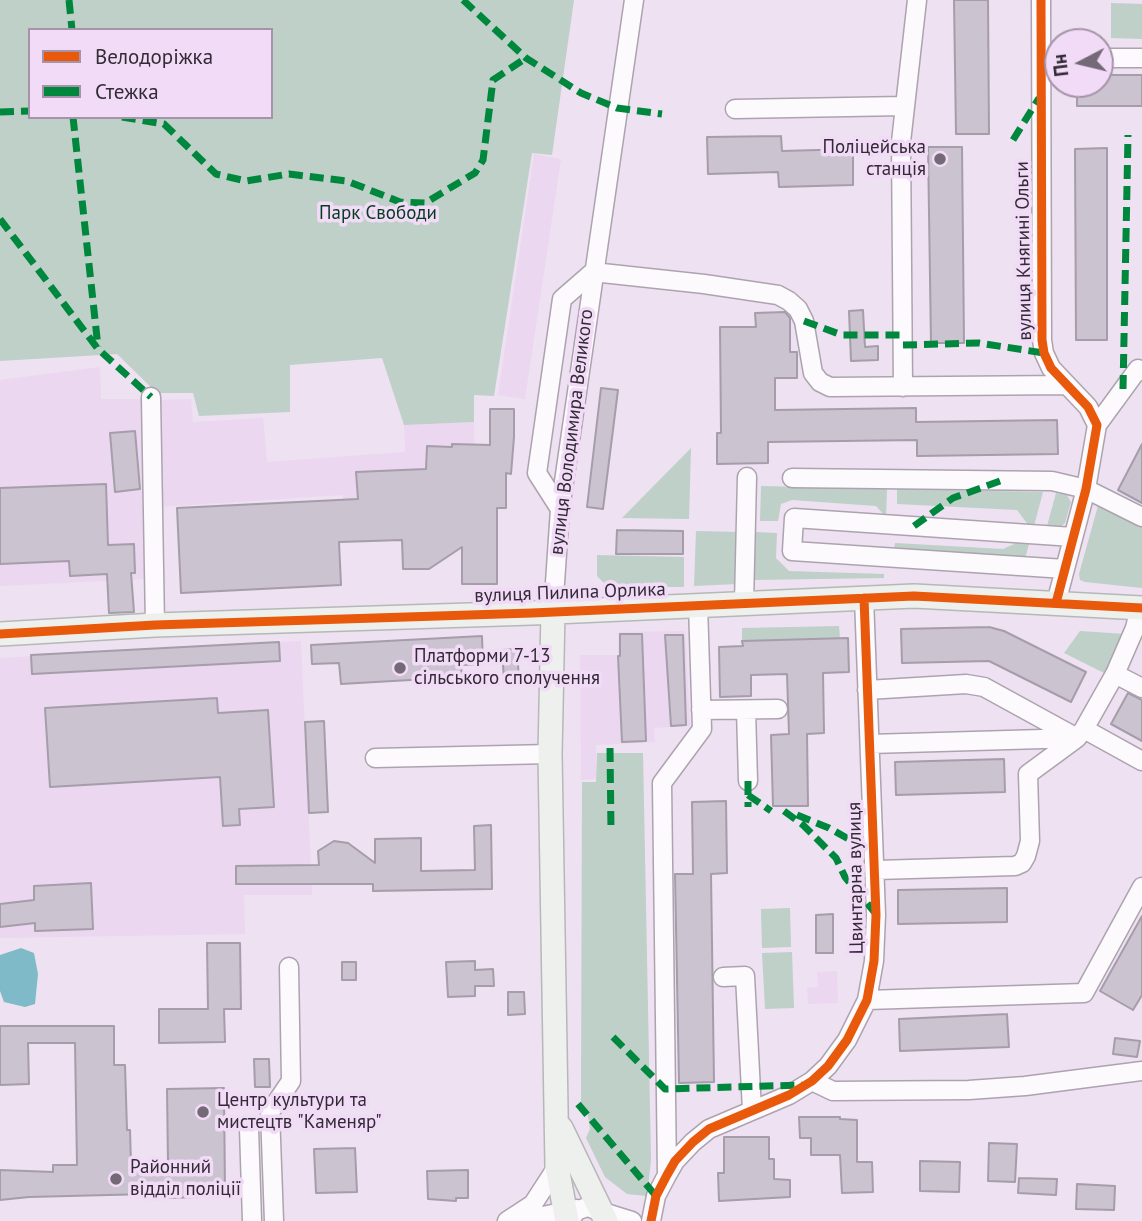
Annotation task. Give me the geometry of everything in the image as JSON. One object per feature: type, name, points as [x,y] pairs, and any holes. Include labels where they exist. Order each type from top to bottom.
[{"type":"main road","name":"вулиця Пилипа Орлика","points":[[0,634],[155,625],[926,596],[1141,608]]},
{"type":"main road","name":"вулиця Володимира Великого","points":[[553,612],[550,754],[557,1167],[582,1216]]},
{"type":"main road","points":[[557,1118],[582,1216]]},
{"type":"street","name":"вулиця Володимира Великого","points":[[553,612],[560,509],[634,0]]},
{"type":"street","points":[[904,387],[901,142],[917,0]]},
{"type":"street","name":"вулиця Княгині Ольги","points":[[1041,0],[1045,28]]},
{"type":"street","points":[[1114,58],[1142,58]]},
{"type":"street","name":"вулиця Княгині Ольги","points":[[1045,98],[1040,139],[1044,354],[1065,386],[1088,407],[1097,425]]},
{"type":"street","points":[[735,109],[903,106]]},
{"type":"street","points":[[560,509],[537,473],[562,299],[593,272],[704,284],[778,295],[789,300],[804,321],[813,373],[820,382],[830,387],[1065,386]]},
{"type":"street","points":[[1056,603],[1086,489],[1097,425],[1141,366]]},
{"type":"street","points":[[151,397],[155,625]]},
{"type":"street","points":[[744,603],[747,477]]},
{"type":"street","points":[[792,478],[1052,481],[1086,489],[1142,517]]},
{"type":"street","points":[[1065,569],[792,551],[794,518],[1073,537]]},
{"type":"street","name":"Цвинтарна вулиця","points":[[651,1221],[656,1196],[667,1175],[675,1161],[693,1142],[709,1129],[789,1095],[812,1081],[828,1066],[847,1040],[867,1000],[874,961],[876,870],[864,598]]},
{"type":"street","points":[[667,1175],[662,783],[702,729],[698,605]]},
{"type":"street","points":[[876,870],[1015,866],[1022,863],[1030,841],[1028,774],[1081,733],[1115,674],[1141,608]]},
{"type":"street","points":[[1115,674],[1142,688]]},
{"type":"street","points":[[867,690],[966,684],[985,687],[1142,761]]},
{"type":"street","points":[[746,709],[748,781]]},
{"type":"street","points":[[701,710],[778,709]]},
{"type":"street","points":[[870,744],[1081,733]]},
{"type":"street","points":[[375,758],[550,754]]},
{"type":"street","points":[[867,1000],[1084,993],[1142,887]]},
{"type":"street","points":[[274,1221],[270,1112],[291,1081],[289,967]]},
{"type":"street","points":[[723,977],[745,976],[752,1110]]},
{"type":"street","points":[[812,1081],[833,1091],[969,1090],[1026,1086],[1142,1070]]},
{"type":"street","points":[[249,1128],[252,1221]]},
{"type":"street","points":[[507,1221],[533,1204],[557,1167]]},
{"type":"street","points":[[518,1221],[582,1216],[632,1221]]},
{"type":"shaded area","points":[[534,154],[561,159],[525,399],[498,395]]},
{"type":"shaded area","points":[[100,367],[101,399],[148,399],[146,579],[0,586],[0,380]]},
{"type":"shaded area","points":[[191,399],[193,422],[263,418],[267,462],[405,452],[404,425],[474,422],[475,495],[344,523],[343,495],[157,507],[155,400]]},
{"type":"shaded area","points":[[685,631],[690,726],[654,728],[655,742],[596,745],[596,779],[581,780],[580,655],[618,655],[618,632]]},
{"type":"shaded area","points":[[301,641],[312,895],[244,895],[245,934],[0,938],[0,658]]},
{"type":"shaded area","points":[[837,971],[838,1003],[808,1004],[807,988],[818,987],[817,972]]},
{"type":"green space","name":"Парк Свободи","points":[[0,0],[574,0],[552,155],[532,153],[494,396],[474,395],[474,422],[404,425],[382,358],[290,365],[290,412],[199,416],[193,393],[157,393],[117,354],[0,361]]},
{"type":"green space","points":[[1111,3],[1142,4],[1142,39],[1114,38],[1114,28],[1111,28]]},
{"type":"green space","points":[[691,448],[689,519],[622,518]]},
{"type":"green space","points":[[761,486],[887,489],[886,517],[876,506],[792,500],[781,504],[778,521],[760,521]]},
{"type":"green space","points":[[897,489],[1043,492],[1034,526],[1029,526],[1017,510],[897,504]]},
{"type":"green space","points":[[1056,493],[1067,495],[1071,502],[1065,523],[1059,528],[1047,526]]},
{"type":"green space","points":[[1099,502],[1142,523],[1142,588],[1080,580],[1079,574]]},
{"type":"green space","points":[[696,531],[739,532],[737,584],[694,586]]},
{"type":"green space","points":[[755,532],[777,533],[776,558],[789,571],[884,574],[884,578],[754,580]]},
{"type":"green space","points":[[1023,540],[1030,540],[1025,559],[894,550],[895,543],[1003,549]]},
{"type":"green space","points":[[597,555],[684,557],[684,587],[608,587],[597,576]]},
{"type":"green space","points":[[839,626],[840,638],[742,641],[742,628]]},
{"type":"green space","points":[[1080,631],[1125,634],[1106,674],[1064,653]]},
{"type":"green space","points":[[597,753],[643,753],[651,1160],[647,1196],[627,1194],[605,1177],[586,1138],[590,1129],[587,1110],[581,1103],[582,782],[596,782]]},
{"type":"green space","points":[[790,908],[791,947],[762,948],[761,909]]},
{"type":"green space","points":[[792,952],[794,1008],[765,1009],[762,953]]},
{"type":"water","points":[[21,948],[34,953],[38,974],[35,1004],[25,1007],[4,1002],[0,991],[0,955]]},
{"type":"building","points":[[954,0],[988,0],[989,134],[956,134]]},
{"type":"building","points":[[1114,75],[1142,75],[1142,106],[1077,106],[1077,98],[1114,98]]},
{"type":"building","points":[[781,136],[782,151],[853,149],[853,185],[779,187],[778,172],[708,174],[707,137]]},
{"type":"building","points":[[928,147],[962,147],[964,343],[931,343]]},
{"type":"building","points":[[1107,148],[1107,340],[1076,340],[1075,149]]},
{"type":"building","points":[[863,310],[865,347],[878,346],[878,360],[851,361],[849,311]]},
{"type":"building","points":[[785,312],[790,318],[790,352],[797,352],[797,378],[775,378],[775,410],[916,408],[916,422],[1057,420],[1058,454],[917,456],[917,440],[768,442],[768,463],[717,464],[717,433],[721,433],[720,327],[756,327],[755,313]]},
{"type":"building","points":[[601,388],[618,390],[603,509],[587,507]]},
{"type":"building","points":[[490,409],[514,409],[511,474],[506,473],[506,508],[497,508],[497,584],[462,584],[462,547],[429,569],[403,569],[402,540],[339,542],[341,585],[181,593],[177,508],[358,499],[356,472],[426,469],[427,446],[490,445]]},
{"type":"building","points":[[135,431],[140,489],[115,492],[110,433]]},
{"type":"building","points":[[1142,444],[1142,503],[1118,490]]},
{"type":"building","points":[[106,484],[108,545],[134,544],[135,573],[131,573],[134,612],[109,613],[107,574],[70,576],[69,561],[0,564],[0,488]]},
{"type":"building","points":[[617,530],[683,531],[683,554],[616,554]]},
{"type":"building","points":[[989,627],[1004,631],[1086,672],[1071,702],[989,661],[902,663],[901,629]]},
{"type":"building","points":[[620,634],[642,634],[646,741],[622,742],[618,656]]},
{"type":"building","points":[[665,635],[683,635],[686,725],[671,726]]},
{"type":"building","points":[[482,636],[483,664],[461,665],[462,677],[341,684],[339,663],[312,664],[311,645]]},
{"type":"building","points":[[848,638],[849,672],[823,673],[824,733],[807,734],[808,806],[773,806],[771,735],[789,734],[787,674],[751,675],[751,696],[720,697],[719,647],[743,646],[742,641]]},
{"type":"building","points":[[279,642],[280,661],[32,674],[31,655]]},
{"type":"building","points":[[517,649],[519,680],[504,680],[502,650]]},
{"type":"building","points":[[1128,693],[1142,700],[1142,741],[1111,724]]},
{"type":"building","points":[[217,698],[218,713],[268,710],[274,807],[239,809],[240,825],[223,826],[220,777],[50,787],[45,708]]},
{"type":"building","points":[[324,721],[328,812],[309,813],[305,722]]},
{"type":"building","points":[[1004,759],[1005,792],[896,795],[895,762]]},
{"type":"building","points":[[726,801],[727,873],[711,874],[714,1082],[679,1083],[675,874],[693,874],[692,802]]},
{"type":"building","points":[[491,825],[492,889],[373,891],[373,884],[236,884],[236,866],[319,865],[318,851],[334,841],[348,843],[375,863],[375,839],[421,838],[421,871],[475,870],[474,826]]},
{"type":"building","points":[[91,883],[93,929],[35,931],[35,923],[0,927],[0,904],[34,900],[34,886]]},
{"type":"building","points":[[1007,888],[1007,922],[898,924],[898,890]]},
{"type":"building","points":[[833,914],[833,953],[816,953],[816,915]]},
{"type":"building","points":[[1142,916],[1142,995],[1133,1010],[1100,991]]},
{"type":"building","points":[[207,943],[240,943],[241,1009],[224,1009],[225,1042],[159,1043],[159,1009],[208,1009]]},
{"type":"building","points":[[475,961],[475,970],[493,969],[494,986],[475,986],[475,996],[448,997],[446,962]]},
{"type":"building","points":[[342,962],[356,962],[356,980],[342,980]]},
{"type":"building","points":[[508,992],[524,992],[525,1014],[508,1015]]},
{"type":"building","points":[[1007,1014],[1009,1047],[900,1051],[899,1019]]},
{"type":"building","points":[[0,1026],[114,1026],[114,1065],[125,1065],[131,1164],[168,1163],[167,1089],[224,1088],[225,1194],[169,1198],[169,1195],[149,1194],[0,1200],[0,1170],[53,1172],[53,1165],[77,1165],[75,1043],[28,1043],[29,1084],[0,1085]]},
{"type":"building","points":[[1115,1038],[1140,1041],[1137,1057],[1113,1054]]},
{"type":"building","points":[[254,1059],[269,1059],[270,1087],[255,1087]]},
{"type":"building","points":[[799,1117],[840,1117],[857,1120],[857,1162],[872,1162],[873,1192],[842,1193],[840,1155],[811,1155],[811,1138],[800,1138]]},
{"type":"building","points":[[724,1137],[769,1137],[769,1159],[774,1159],[774,1179],[790,1180],[790,1197],[719,1201],[718,1173],[724,1173]]},
{"type":"building","points":[[989,1143],[1017,1144],[1015,1182],[988,1181]]},
{"type":"building","points":[[355,1148],[357,1192],[316,1193],[314,1149]]},
{"type":"building","points":[[920,1161],[960,1162],[959,1192],[920,1191]]},
{"type":"building","points":[[468,1170],[468,1198],[456,1198],[456,1201],[428,1199],[427,1171]]},
{"type":"building","points":[[1019,1178],[1057,1179],[1056,1195],[1018,1193]]},
{"type":"building","points":[[1077,1184],[1115,1186],[1114,1210],[1076,1209]]},
{"type":"marked path","points":[[69,0],[72,28]]},
{"type":"marked path","points":[[463,0],[526,58],[581,93],[617,108],[662,114]]},
{"type":"marked path","points":[[134,119],[164,124],[216,174],[246,181],[289,174],[347,181],[400,202],[425,203],[475,173],[483,160],[493,80],[526,58]]},
{"type":"marked path","points":[[1013,140],[1039,98]]},
{"type":"marked path","points":[[0,112],[28,111]]},
{"type":"marked path","points":[[73,119],[98,347]]},
{"type":"marked path","points":[[1123,389],[1128,135]]},
{"type":"marked path","points":[[0,219],[98,349],[151,397]]},
{"type":"marked path","points":[[804,321],[842,335],[903,335]]},
{"type":"marked path","points":[[903,345],[979,343],[1044,353]]},
{"type":"marked path","points":[[914,526],[953,498],[1003,480]]},
{"type":"marked path","points":[[610,748],[611,831]]},
{"type":"marked path","points":[[748,781],[748,807]]},
{"type":"marked path","points":[[748,795],[771,811]]},
{"type":"marked path","points":[[784,811],[803,825],[836,858],[845,877],[876,914]]},
{"type":"marked path","points":[[797,815],[829,828],[875,854]]},
{"type":"marked path","points":[[613,1037],[665,1089],[802,1085]]},
{"type":"marked path","points":[[578,1104],[656,1196]]},
{"type":"cycle path","points":[[1041,0],[1042,340],[1051,368],[1088,407],[1097,425],[1086,489],[1056,603]]},
{"type":"cycle path","points":[[0,634],[155,625],[532,613],[914,596],[1142,608]]},
{"type":"cycle path","points":[[651,1221],[656,1196],[667,1175],[675,1161],[693,1142],[709,1129],[789,1095],[812,1081],[828,1066],[847,1040],[867,1000],[874,961],[876,915],[864,598]]},
{"type":"place","name":"Поліцейська станція","points":[[940,159]]},
{"type":"place","name":"Платформи 7-13 сільського сполучення","points":[[400,668]]},
{"type":"place","name":"Центр культури та мистецтв \"Каменяр\"","points":[[203,1112]]},
{"type":"place","name":"Районний відділ поліції","points":[[116,1179]]}]
